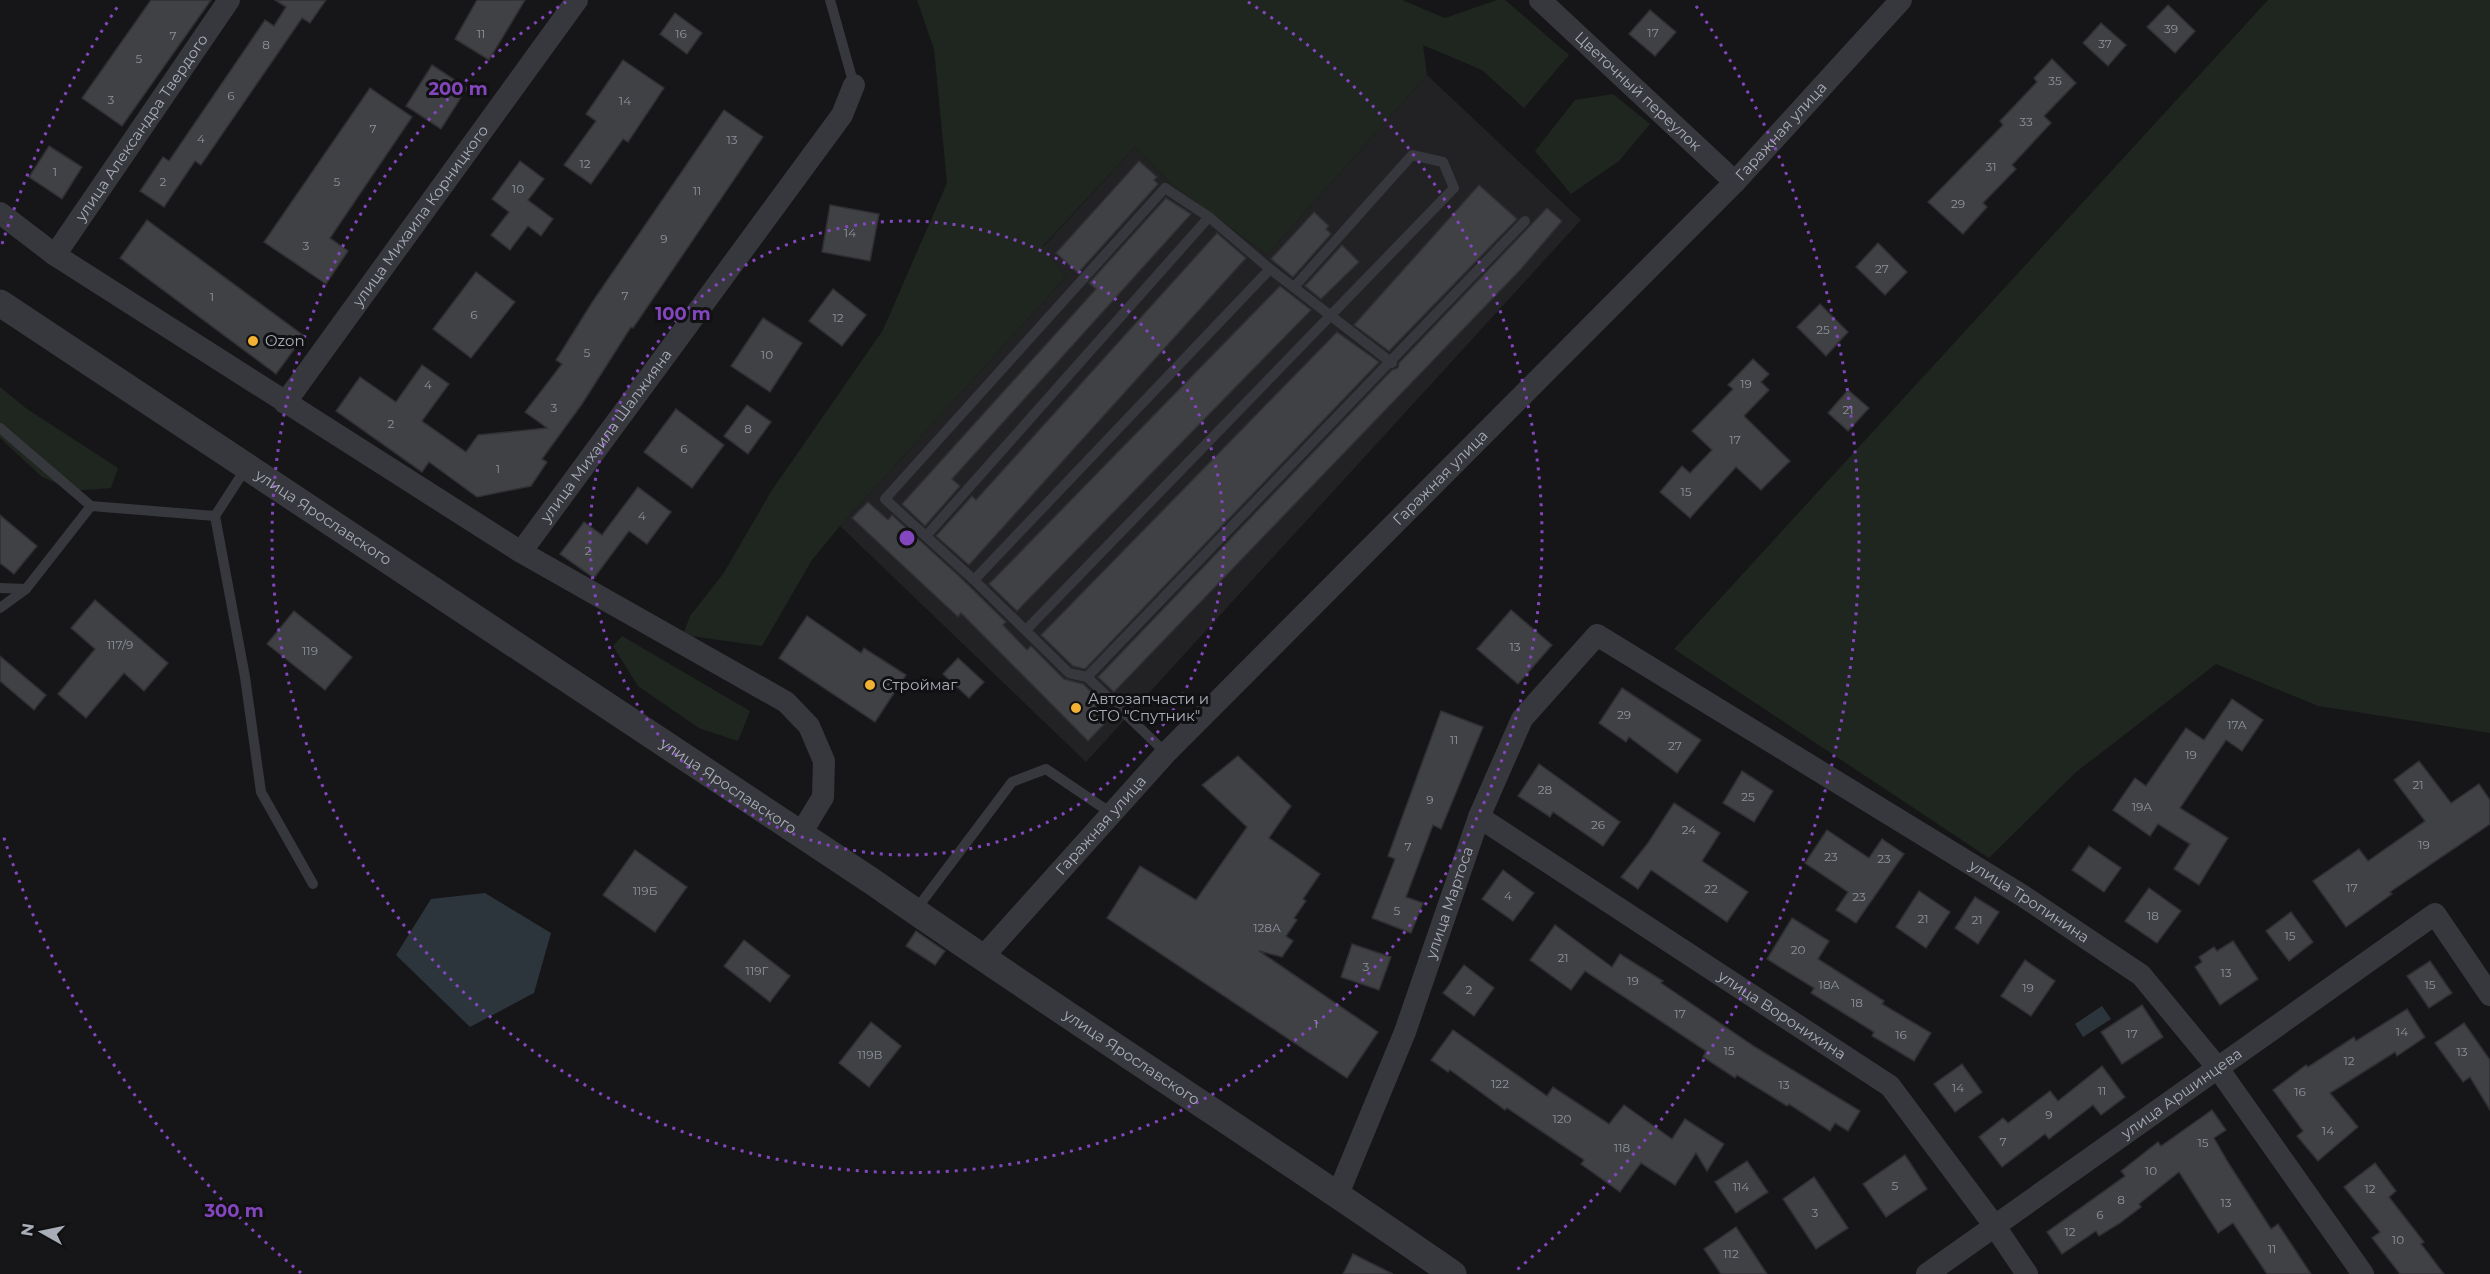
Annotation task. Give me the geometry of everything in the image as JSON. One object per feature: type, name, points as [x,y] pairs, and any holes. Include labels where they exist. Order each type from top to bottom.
[{"type":"street","name":"улица Александра Твердого","points":[[55,255],[229,0]]},
{"type":"street","name":"улица Михаила Корницкого","points":[[285,404],[577,0]]},
{"type":"street","name":"Цветочный переулок","points":[[1540,0],[1735,182]]},
{"type":"street","name":"Гаражная улица","points":[[982,958],[1166,753],[1735,182],[1900,1]]},
{"type":"street","name":"улица Михаила Шалжияна","points":[[521,552],[842,115],[855,85]]},
{"type":"street","points":[[0,213],[55,255],[285,404],[521,552],[786,702],[809,726],[824,761],[823,796],[800,835]]},
{"type":"street","name":"улица Ярославского","points":[[0,303],[1338,1194],[1453,1274]]},
{"type":"street","name":"улица Мартоса","points":[[1338,1194],[1405,1032],[1479,817],[1522,719],[1597,635]]},
{"type":"street","name":"улица Тропинина","points":[[1597,635],[2013,889],[2141,975],[2217,1067],[2363,1274]]},
{"type":"street","name":"улица Воронихина","points":[[1479,817],[1890,1086],[1994,1225],[2027,1274]]},
{"type":"street","name":"улица Аршинцева","points":[[1927,1274],[2435,914],[2490,995]]},
{"type":"lane","points":[[830,0],[855,85]]},
{"type":"lane","points":[[1026,630],[1454,188],[1443,162],[1412,155],[1295,286]]},
{"type":"lane","points":[[1166,753],[1087,677],[1069,673],[974,580],[885,499],[1164,188],[1209,217],[1270,269],[1392,363]]},
{"type":"lane","points":[[926,536],[1209,217]]},
{"type":"lane","points":[[1087,677],[1392,363],[1526,221]]},
{"type":"lane","points":[[974,580],[1270,269]]},
{"type":"lane","points":[[0,428],[91,506],[215,516]]},
{"type":"lane","points":[[246,468],[215,516],[245,677],[261,792],[314,884]]},
{"type":"lane","points":[[0,608],[26,589],[91,506]]},
{"type":"lane","points":[[0,588],[26,589]]},
{"type":"lane","points":[[914,911],[1011,782],[1046,769],[1111,813]]},
{"type":"shaded area","points":[[917,0],[1402,0],[1445,18],[1497,0],[1505,0],[1569,55],[1524,108],[1482,70],[1423,45],[1427,75],[1267,255],[1170,183],[1135,147],[1042,247],[1066,277],[840,526],[812,560],[762,646],[683,635],[690,616],[723,574],[772,490],[883,330],[947,183],[934,49]]},
{"type":"shaded area","points":[[2268,0],[2490,0],[2490,733],[2318,706],[2216,664],[2075,773],[1989,858],[1674,649]]},
{"type":"shaded area","points":[[1427,75],[1581,220],[1086,762],[840,526],[1066,277],[1042,248],[1135,147],[1170,183],[1267,255]]},
{"type":"shaded area","points":[[1613,94],[1650,124],[1619,161],[1571,194],[1535,151],[1575,100]]},
{"type":"shaded area","points":[[0,387],[27,409],[118,468],[111,488],[72,491],[41,476],[0,438]]},
{"type":"shaded area","points":[[622,636],[750,711],[738,741],[699,728],[638,686],[613,646]]},
{"type":"shaded area","points":[[485,893],[551,933],[534,993],[470,1027],[396,955],[431,899]]},
{"type":"shaded area","points":[[2102,1006],[2111,1019],[2083,1037],[2075,1024]]},
{"type":"building","points":[[151,0],[211,0],[122,126],[82,98]]},
{"type":"building","points":[[275,0],[326,0],[310,23],[302,18],[201,165],[195,161],[164,207],[140,191],[163,157],[169,161],[265,20],[274,26],[286,7]]},
{"type":"building","points":[[477,0],[525,0],[489,60],[455,39]]},
{"type":"building","points":[[2168,5],[2195,31],[2175,53],[2147,27]]},
{"type":"building","points":[[1650,10],[1676,32],[1655,56],[1629,34]]},
{"type":"building","points":[[675,13],[702,33],[687,54],[660,34]]},
{"type":"building","points":[[2101,23],[2126,45],[2108,66],[2083,43]]},
{"type":"building","points":[[2052,59],[2076,83],[2044,116],[2051,123],[2012,165],[2016,169],[1983,203],[1987,207],[1963,234],[1928,202],[2003,125],[2000,121],[2037,82],[2034,78]]},
{"type":"building","points":[[623,60],[664,88],[628,142],[623,139],[591,184],[564,165],[596,121],[586,114]]},
{"type":"building","points":[[432,65],[467,88],[441,129],[406,106]]},
{"type":"building","points":[[370,88],[412,117],[330,238],[348,251],[326,284],[264,242]]},
{"type":"building","points":[[724,110],[763,137],[633,328],[631,327],[582,404],[542,459],[547,462],[531,486],[477,497],[429,462],[422,472],[336,411],[360,377],[396,402],[422,365],[449,384],[422,421],[466,452],[478,435],[547,428],[525,412],[562,364],[556,360],[593,301]]},
{"type":"building","points":[[49,146],[82,167],[62,199],[29,177]]},
{"type":"building","points":[[520,161],[544,179],[528,200],[553,219],[541,236],[528,226],[510,250],[491,235],[509,212],[492,199]]},
{"type":"building","points":[[1139,161],[1157,177],[1154,180],[1158,184],[1078,273],[1056,253]]},
{"type":"building","points":[[1479,185],[1517,219],[1389,351],[1354,325]]},
{"type":"building","points":[[1166,198],[1191,214],[952,479],[960,486],[925,526],[902,504],[1096,289],[1089,283]]},
{"type":"building","points":[[830,205],[879,214],[870,261],[822,252]]},
{"type":"building","points":[[1547,208],[1562,221],[1521,269],[1114,692],[1098,677],[1392,370],[1398,368],[1399,363]]},
{"type":"building","points":[[1314,212],[1329,226],[1326,229],[1331,234],[1293,277],[1271,259]]},
{"type":"building","points":[[147,220],[304,336],[276,374],[120,258]]},
{"type":"building","points":[[1217,233],[1246,258],[969,565],[936,536],[972,496],[976,500]]},
{"type":"building","points":[[1878,243],[1907,272],[1885,295],[1856,267]]},
{"type":"building","points":[[1342,245],[1359,262],[1321,299],[1305,286]]},
{"type":"building","points":[[476,272],[515,302],[471,358],[433,329]]},
{"type":"building","points":[[1280,286],[1311,310],[1017,611],[989,584]]},
{"type":"building","points":[[833,289],[866,315],[842,346],[809,321]]},
{"type":"building","points":[[1820,304],[1848,332],[1826,356],[1797,327]]},
{"type":"building","points":[[763,318],[802,343],[770,392],[731,366]]},
{"type":"building","points":[[1337,332],[1379,362],[1085,669],[1073,666],[1041,635]]},
{"type":"building","points":[[1753,359],[1769,374],[1761,382],[1769,390],[1744,416],[1790,461],[1761,490],[1736,467],[1690,518],[1660,492],[1682,466],[1690,473],[1712,450],[1692,431],[1733,389],[1728,385]]},
{"type":"building","points":[[1848,390],[1869,408],[1848,431],[1828,413]]},
{"type":"building","points":[[747,405],[771,422],[748,454],[724,436]]},
{"type":"building","points":[[676,409],[724,445],[692,488],[644,452]]},
{"type":"building","points":[[638,487],[671,512],[647,544],[629,531],[594,578],[560,554],[584,522],[602,535]]},
{"type":"building","points":[[868,502],[888,520],[892,515],[959,576],[1006,622],[1003,625],[1027,650],[1031,646],[1064,679],[1083,684],[1103,703],[1101,705],[1112,716],[1088,741],[961,613],[958,617],[852,518]]},
{"type":"building","points":[[0,515],[37,546],[14,574],[0,563]]},
{"type":"building","points":[[95,600],[168,663],[144,691],[124,673],[86,718],[58,694],[95,649],[71,628]]},
{"type":"building","points":[[1511,610],[1552,645],[1518,684],[1477,649]]},
{"type":"building","points":[[294,611],[352,657],[325,690],[267,644]]},
{"type":"building","points":[[807,616],[861,653],[864,648],[906,675],[875,722],[779,658]]},
{"type":"building","points":[[0,656],[46,695],[34,710],[0,681]]},
{"type":"building","points":[[958,658],[984,682],[969,698],[943,674]]},
{"type":"building","points":[[1622,688],[1701,740],[1677,773],[1629,737],[1626,742],[1599,723]]},
{"type":"building","points":[[2232,699],[2263,720],[2242,751],[2226,740],[2180,808],[2228,838],[2199,885],[2174,869],[2190,844],[2158,824],[2150,836],[2113,810],[2135,778],[2146,786],[2186,728],[2204,740]]},
{"type":"building","points":[[1441,711],[1483,727],[1441,829],[1433,825],[1406,897],[1423,903],[1411,933],[1372,918],[1395,859],[1388,856]]},
{"type":"building","points":[[1238,756],[1291,806],[1269,838],[1320,874],[1303,899],[1306,901],[1294,918],[1297,920],[1286,936],[1293,941],[1282,957],[1259,951],[1378,1032],[1347,1078],[1107,918],[1140,866],[1196,900],[1247,827],[1202,785]]},
{"type":"building","points":[[2419,761],[2451,803],[2479,784],[2490,800],[2490,824],[2390,892],[2392,894],[2346,927],[2313,881],[2359,849],[2368,861],[2425,821],[2394,780]]},
{"type":"building","points":[[1539,764],[1620,822],[1603,846],[1553,812],[1550,817],[1518,796]]},
{"type":"building","points":[[1742,771],[1773,791],[1754,822],[1723,803]]},
{"type":"building","points":[[1674,803],[1720,833],[1702,861],[1748,892],[1727,922],[1651,870],[1638,889],[1621,877],[1648,843]]},
{"type":"building","points":[[1827,830],[1869,858],[1882,839],[1904,854],[1856,923],[1836,910],[1848,892],[1805,863]]},
{"type":"building","points":[[2089,846],[2121,868],[2104,892],[2072,870]]},
{"type":"building","points":[[635,850],[687,887],[655,932],[603,895]]},
{"type":"building","points":[[1503,870],[1534,893],[1513,921],[1482,899]]},
{"type":"building","points":[[2149,888],[2181,911],[2157,943],[2125,921]]},
{"type":"building","points":[[1919,891],[1950,912],[1926,948],[1896,927]]},
{"type":"building","points":[[1975,897],[1999,912],[1978,944],[1955,928]]},
{"type":"building","points":[[2291,912],[2313,942],[2289,961],[2266,931]]},
{"type":"building","points":[[1792,918],[1829,941],[1818,959],[1884,1001],[1882,1004],[1931,1033],[1914,1061],[1872,1036],[1874,1032],[1811,993],[1814,988],[1767,959]]},
{"type":"building","points":[[1555,925],[1612,967],[1620,954],[1663,981],[1661,983],[1755,1047],[1860,1111],[1848,1131],[1835,1123],[1830,1131],[1789,1104],[1787,1106],[1737,1075],[1735,1078],[1703,1057],[1706,1051],[1585,971],[1571,990],[1530,960]]},
{"type":"building","points":[[916,931],[945,951],[935,965],[906,946]]},
{"type":"building","points":[[744,940],[790,976],[770,1002],[724,966]]},
{"type":"building","points":[[2233,941],[2258,979],[2220,1005],[2195,967],[2202,962],[2199,957],[2214,947],[2217,951]]},
{"type":"building","points":[[1352,944],[1391,957],[1379,990],[1341,977]]},
{"type":"building","points":[[2025,960],[2055,981],[2031,1016],[2001,996]]},
{"type":"building","points":[[2430,961],[2452,993],[2429,1008],[2407,976]]},
{"type":"building","points":[[1464,965],[1494,988],[1474,1016],[1443,993]]},
{"type":"building","points":[[2142,1005],[2163,1037],[2122,1064],[2101,1032]]},
{"type":"building","points":[[2407,1009],[2425,1037],[2397,1056],[2395,1052],[2330,1093],[2358,1127],[2318,1161],[2297,1136],[2303,1131],[2273,1090],[2306,1065],[2308,1067],[2354,1037],[2356,1041]]},
{"type":"building","points":[[871,1022],[901,1046],[869,1087],[839,1063]]},
{"type":"building","points":[[2464,1023],[2490,1060],[2490,1110],[2470,1077],[2463,1082],[2435,1043]]},
{"type":"building","points":[[1453,1030],[1547,1096],[1553,1087],[1609,1124],[1624,1105],[1672,1139],[1685,1119],[1724,1144],[1707,1171],[1696,1153],[1675,1185],[1641,1163],[1620,1192],[1581,1164],[1584,1160],[1507,1108],[1505,1110],[1450,1070],[1448,1072],[1431,1060]]},
{"type":"building","points":[[1962,1064],[1982,1092],[1955,1112],[1934,1084]]},
{"type":"building","points":[[2102,1066],[2125,1097],[2101,1115],[2093,1105],[2049,1139],[2045,1134],[2002,1167],[1979,1137],[2003,1118],[2008,1123],[2050,1091],[2058,1101]]},
{"type":"building","points":[[2212,1110],[2226,1130],[2214,1138],[2229,1164],[2271,1229],[2278,1224],[2311,1274],[2267,1274],[2233,1223],[2218,1233],[2179,1172],[2139,1204],[2141,1207],[2120,1223],[2099,1236],[2096,1231],[2062,1254],[2047,1232],[2125,1176],[2121,1171],[2158,1142],[2161,1146]]},
{"type":"building","points":[[1905,1155],[1927,1189],[1886,1217],[1863,1184]]},
{"type":"building","points":[[1747,1161],[1768,1192],[1736,1213],[1715,1182]]},
{"type":"building","points":[[2375,1163],[2396,1191],[2389,1197],[2424,1242],[2421,1244],[2444,1274],[2400,1274],[2372,1238],[2380,1232],[2344,1187]]},
{"type":"building","points":[[1814,1177],[1848,1228],[1816,1249],[1783,1199]]},
{"type":"building","points":[[1736,1227],[1767,1274],[1721,1274],[1704,1249]]},
{"type":"building","points":[[1353,1254],[1393,1274],[1343,1274]]},
{"type":"place","name":"Ozon","points":[[253,341]]},
{"type":"place","name":"Строймаг","points":[[870,685]]},
{"type":"place","name":"Автозапчасти и СТО \"Спутник\"","points":[[1076,708]]}]
